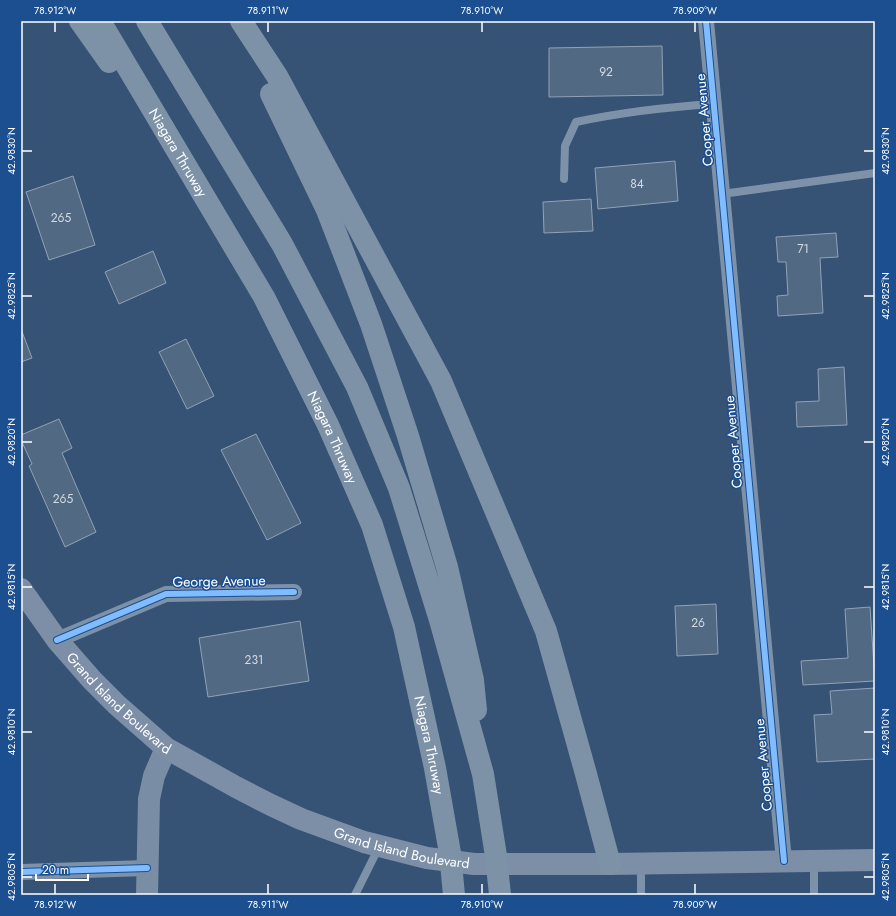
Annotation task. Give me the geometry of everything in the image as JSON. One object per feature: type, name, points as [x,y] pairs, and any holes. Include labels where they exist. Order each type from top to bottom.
[{"type":"highway","points":[[80,21],[192,178]]},
{"type":"highway","name":"Niagara Thruway","points":[[100,21],[264,297],[328,425],[372,525],[404,627],[435,768],[450,853],[454,895]]},
{"type":"highway","points":[[147,21],[282,244],[357,386],[399,488],[440,620],[483,774]]},
{"type":"highway","points":[[240,21],[267,85],[327,210],[371,324],[408,436],[447,567],[473,680],[483,774],[496,856],[500,895]]},
{"type":"highway","points":[[240,21],[277,76],[441,381],[546,631],[610,864]]},
{"type":"main road","name":"Grand Island Boulevard","points":[[21,589],[57,640],[92,680],[117,706],[166,748],[271,805],[334,832],[427,858],[474,864],[641,864],[875,860]]},
{"type":"main road","points":[[147,895],[149,799],[154,776],[166,748]]},
{"type":"street","name":"Cooper Avenue","points":[[706,21],[784,862]]},
{"type":"street","name":"George Avenue","points":[[57,640],[166,594],[294,592]]},
{"type":"street","points":[[21,872],[147,868]]},
{"type":"lane","points":[[564,178],[565,146],[576,122],[615,113],[672,106],[714,104]]},
{"type":"lane","points":[[722,194],[875,174]]},
{"type":"lane","points":[[355,895],[380,846]]},
{"type":"lane","points":[[814,861],[814,895]]},
{"type":"lane","points":[[641,864],[642,895]]},
{"type":"building","points":[[662,46],[663,95],[549,97],[549,48]]},
{"type":"building","points":[[675,161],[678,201],[598,209],[595,168]]},
{"type":"building","points":[[73,176],[95,245],[49,260],[26,192]]},
{"type":"building","points":[[591,199],[593,231],[544,233],[543,202]]},
{"type":"building","points":[[836,233],[838,257],[820,258],[823,313],[778,316],[777,296],[788,295],[786,262],[778,262],[776,237]]},
{"type":"building","points":[[153,251],[166,283],[119,304],[105,272]]},
{"type":"building","points":[[21,329],[32,358],[21,362]]},
{"type":"building","points":[[186,339],[214,396],[187,409],[159,352]]},
{"type":"building","points":[[844,367],[847,425],[797,427],[796,402],[819,401],[818,369]]},
{"type":"building","points":[[59,419],[72,448],[62,453],[96,532],[65,547],[29,466],[32,464],[21,440],[21,435]]},
{"type":"building","points":[[256,434],[301,523],[267,540],[221,450]]},
{"type":"building","points":[[716,604],[718,654],[677,656],[675,606]]},
{"type":"building","points":[[870,607],[875,681],[803,685],[801,661],[848,658],[845,609]]},
{"type":"building","points":[[300,621],[309,681],[208,697],[199,638]]},
{"type":"building","points":[[875,688],[875,759],[817,762],[814,715],[832,714],[830,691]]},
{"type":"cycle path","points":[[706,21],[784,861]]},
{"type":"cycle path","points":[[57,640],[166,594],[294,592]]},
{"type":"cycle path","points":[[21,872],[147,868]]}]
